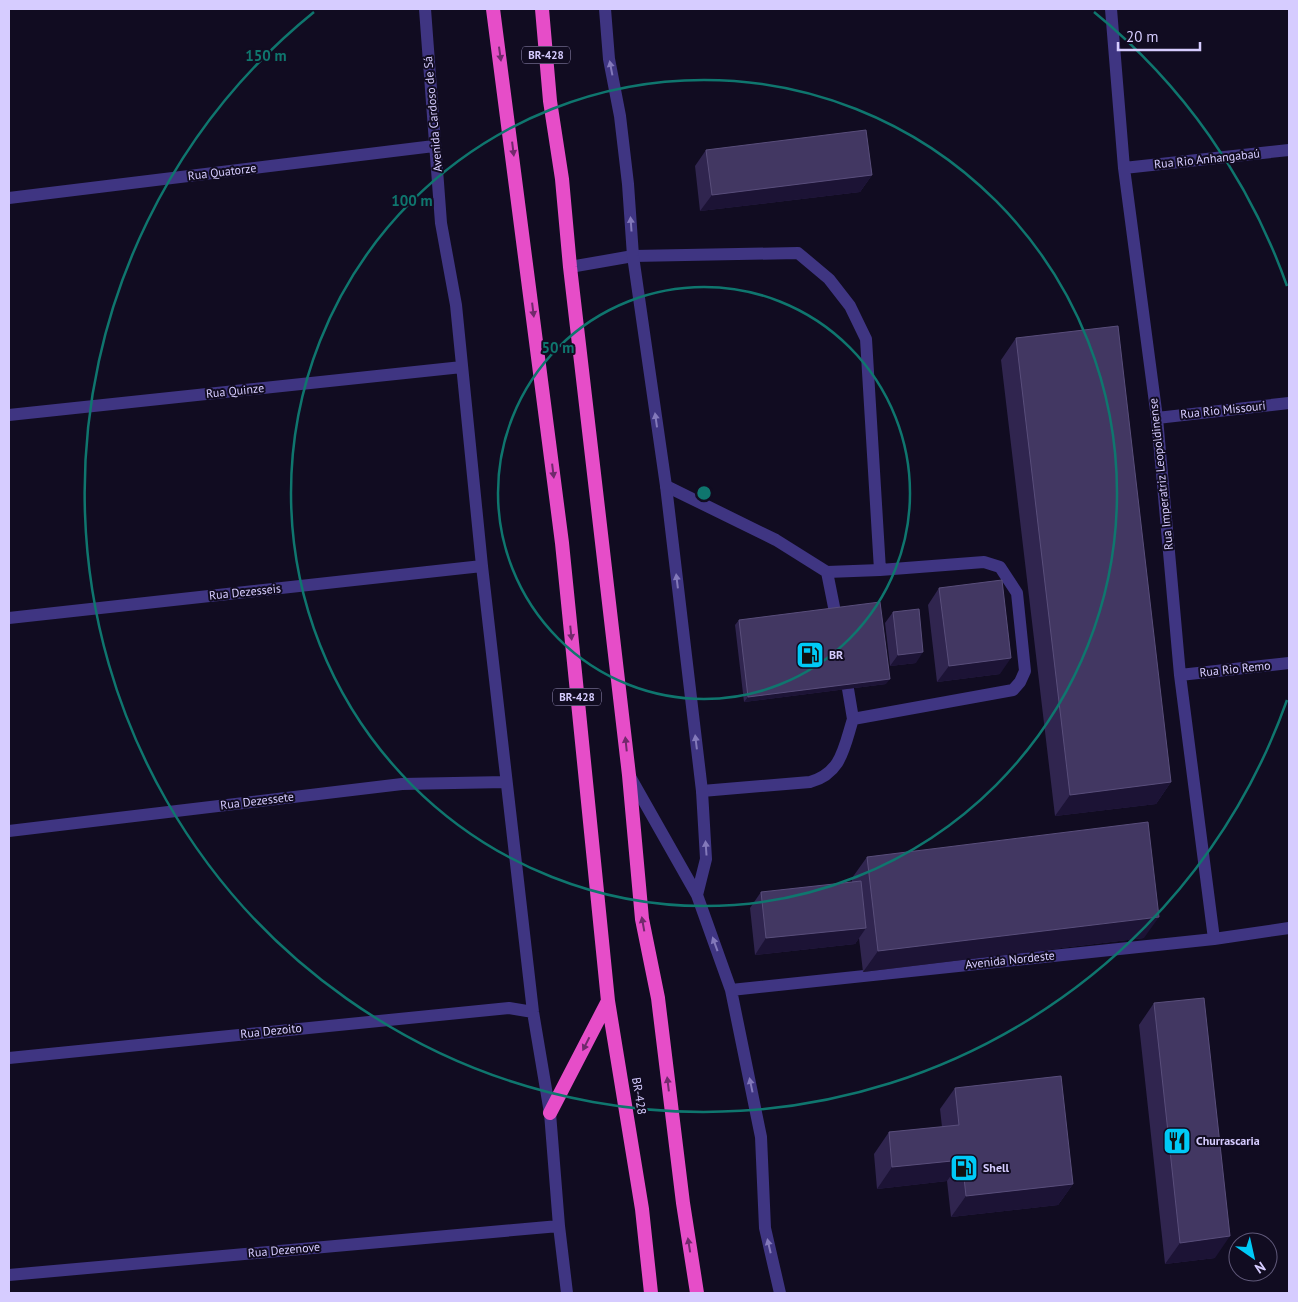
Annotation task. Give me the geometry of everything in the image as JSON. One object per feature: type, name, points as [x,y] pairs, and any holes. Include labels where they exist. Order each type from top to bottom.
[{"type":"highway","name":"BR-428","points":[[493,9],[561,533],[608,1000],[642,1209],[652,1293]]},
{"type":"highway","name":"BR-428","points":[[542,9],[550,101],[562,179],[570,268],[629,775],[642,919],[658,998],[683,1203],[697,1293]]},
{"type":"highway","points":[[550,1113],[608,1000]]},
{"type":"street","name":"Avenida Cardoso de Sá","points":[[425,9],[434,146],[442,223],[456,305],[506,782],[533,1012],[550,1113],[559,1226],[567,1293]]},
{"type":"street","points":[[605,9],[609,58],[620,116],[628,184],[633,256],[666,486],[702,790],[706,859],[697,895]]},
{"type":"street","name":"Rua Imperatriz Leopoldinense","points":[[1111,9],[1124,168],[1157,418],[1180,675],[1214,939]]},
{"type":"street","name":"Rua Quatorze","points":[[9,198],[434,146]]},
{"type":"street","name":"Rua Rio Anhangabaú","points":[[1124,168],[1289,150]]},
{"type":"street","points":[[570,268],[633,256],[798,253],[829,278],[850,306],[866,339],[880,570]]},
{"type":"street","name":"Rua Quinze","points":[[9,415],[462,367]]},
{"type":"street","name":"Rua Rio Missouri","points":[[1157,418],[1289,403]]},
{"type":"street","points":[[666,486],[776,540],[828,572],[984,562],[1000,567],[1017,593],[1025,671],[1020,682],[1013,690],[852,719]]},
{"type":"street","name":"Rua Dezesseis","points":[[9,618],[482,566]]},
{"type":"street","points":[[828,572],[835,612]]},
{"type":"street","name":"Rua Rio Remo","points":[[1180,675],[1289,663]]},
{"type":"street","points":[[702,790],[810,782],[832,772],[841,758],[852,719],[848,689]]},
{"type":"street","points":[[629,775],[697,895],[731,990],[761,1137],[765,1228],[780,1293]]},
{"type":"street","name":"Rua Dezessete","points":[[9,831],[402,784],[506,782]]},
{"type":"street","name":"Avenida Nordeste","points":[[731,990],[1214,939],[1289,928]]},
{"type":"street","name":"Rua Dezoito","points":[[9,1058],[509,1008],[533,1012]]},
{"type":"street","name":"Rua Dezenove","points":[[9,1275],[559,1226]]},
{"type":"building","points":[[866,130],[872,175],[712,195],[706,150]]},
{"type":"building","points":[[1118,326],[1171,782],[1070,795],[1016,338]]},
{"type":"building","points":[[1002,580],[1011,658],[949,666],[939,588]]},
{"type":"building","name":"BR","points":[[880,602],[890,679],[748,697],[739,620]]},
{"type":"building","points":[[919,609],[923,652],[898,655],[893,612]]},
{"type":"building","points":[[1148,822],[1159,917],[878,951],[867,857]]},
{"type":"building","points":[[861,881],[866,928],[766,938],[761,892]]},
{"type":"building","name":"Churrascaria","points":[[1204,998],[1230,1232],[1228,1236],[1180,1243],[1154,1003]]},
{"type":"building","name":"Shell","points":[[1061,1076],[1073,1184],[966,1196],[962,1160],[892,1167],[889,1132],[959,1125],[955,1088]]},
{"type":"place","name":"BR","points":[[810,655]]},
{"type":"place","name":"Churrascaria","points":[[1177,1141]]},
{"type":"place","name":"Shell","points":[[964,1168]]}]
